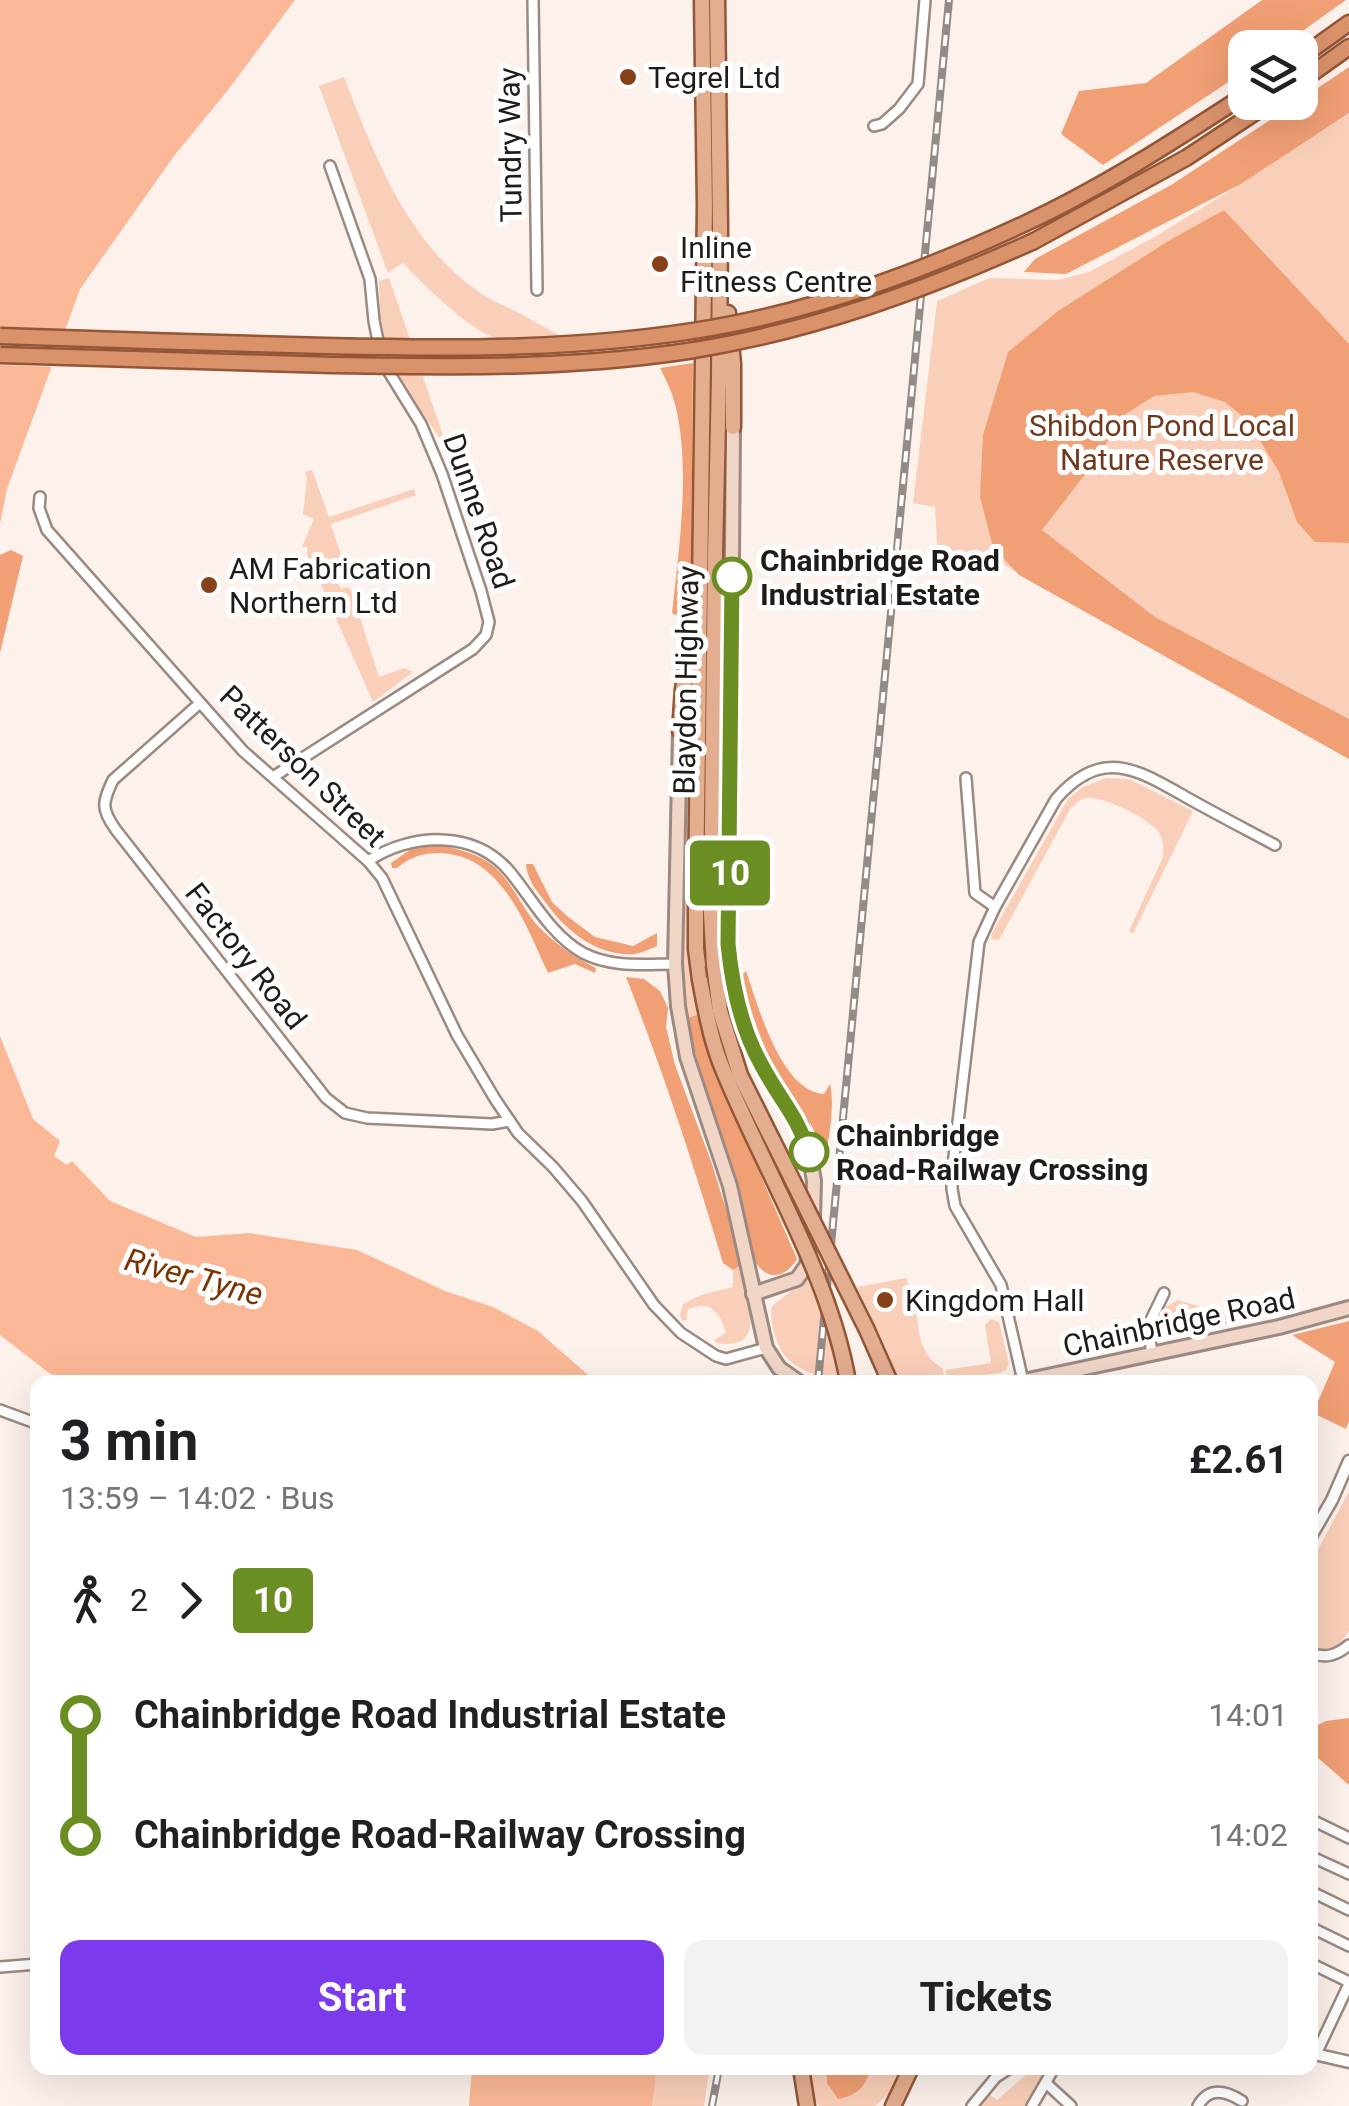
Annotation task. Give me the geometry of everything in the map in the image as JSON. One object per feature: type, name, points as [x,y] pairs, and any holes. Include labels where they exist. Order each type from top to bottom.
[{"type":"highway","points":[[1318,46],[1349,24]]},
{"type":"highway","points":[[1318,69],[1349,47]]},
{"type":"highway","points":[[0,336],[504,348],[579,344],[712,328],[841,296],[933,264],[1085,194],[1228,105]]},
{"type":"highway","points":[[0,355],[480,368],[572,365],[709,347],[829,320],[929,286],[1034,241],[1186,158],[1244,120]]},
{"type":"main road","name":"Blaydon Highway","points":[[702,0],[706,206],[698,586],[696,930],[700,980],[719,1059],[815,1276],[842,1350],[847,1375]]},
{"type":"main road","name":"Blaydon Highway","points":[[717,0],[720,227],[712,840],[714,965],[720,1011],[740,1075],[887,1375]]},
{"type":"main road","points":[[720,227],[733,364],[728,944],[732,986],[759,1062],[801,1126],[814,1181],[807,1265],[796,1279],[753,1294]]},
{"type":"main road","points":[[698,586],[682,689],[675,964],[678,1006],[687,1058],[730,1186],[766,1348],[779,1368],[789,1375]]},
{"type":"main road","name":"Chainbridge Road","points":[[1054,1375],[1279,1327],[1349,1308]]},
{"type":"main road","points":[[802,2075],[806,2104]]},
{"type":"main road","points":[[893,2102],[908,2075]]},
{"type":"street","name":"Tundry Way","points":[[533,0],[536,290]]},
{"type":"street","points":[[874,126],[882,124],[899,108],[918,84],[925,0]]},
{"type":"street","name":"Dunne Road","points":[[273,778],[473,648],[486,635],[489,622],[442,474],[421,424],[382,361],[370,280],[330,166]]},
{"type":"street","name":"Patterson Street","points":[[40,497],[46,530],[243,751],[368,861],[390,890],[457,1035],[510,1122],[582,1202],[654,1305],[681,1333],[716,1356],[726,1359],[766,1348]]},
{"type":"street","name":"Factory Road","points":[[200,702],[113,780],[105,797],[104,814],[326,1098],[345,1113],[367,1118],[510,1122]]},
{"type":"street","points":[[1020,1375],[1001,1285],[955,1206],[952,1189],[977,951],[995,907],[1056,798],[1086,772],[1103,768],[1136,770],[1275,845]]},
{"type":"street","points":[[966,778],[975,893],[995,907]]},
{"type":"street","points":[[368,861],[406,842],[438,839],[463,844],[508,869],[557,932],[582,952],[612,963],[675,964]]},
{"type":"street","points":[[1152,1354],[1148,1326],[1164,1292]]},
{"type":"street","points":[[0,1410],[30,1421]]},
{"type":"street","points":[[1318,1524],[1349,1461]]},
{"type":"street","points":[[1318,1655],[1325,1657],[1349,1644]]},
{"type":"street","points":[[1318,1823],[1349,1838]]},
{"type":"street","points":[[1318,1860],[1349,1874]]},
{"type":"street","points":[[1318,1895],[1349,1910]]},
{"type":"street","points":[[1318,1931],[1349,1946]]},
{"type":"street","points":[[0,1967],[30,1965]]},
{"type":"street","points":[[1318,1967],[1349,1983],[1318,2044]]},
{"type":"street","points":[[1318,2055],[1349,2062]]},
{"type":"street","points":[[972,2106],[1000,2075]]},
{"type":"street","points":[[1032,2106],[1050,2075]]},
{"type":"street","points":[[1046,2083],[1071,2106]]},
{"type":"street","points":[[1198,2106],[1205,2096],[1216,2092],[1227,2092],[1242,2101]]},
{"type":"green space","points":[[344,77],[397,197],[434,251],[485,296],[563,337],[516,340],[490,336],[449,307],[403,263],[388,273],[319,86]]},
{"type":"green space","name":"Shibdon Pond Local Nature Reserve","points":[[1349,113],[1349,759],[1001,563],[938,559],[935,507],[913,503],[937,301],[989,278],[1058,280],[1089,272],[1241,184]]},
{"type":"green space","points":[[389,278],[448,450],[400,381],[381,334],[379,281]]},
{"type":"green space","points":[[728,358],[723,955],[719,955],[720,632]]},
{"type":"green space","points":[[312,470],[329,517],[414,489],[416,495],[331,524],[344,564],[345,576],[337,580],[341,589],[349,587],[379,677],[404,668],[413,672],[373,702],[308,562],[307,547],[302,547],[314,519],[303,514],[305,472]]},
{"type":"green space","points":[[693,658],[690,956],[697,1015],[687,1018],[682,914],[689,672]]},
{"type":"green space","points":[[1106,778],[1129,779],[1193,811],[1133,934],[1129,931],[1163,857],[1161,837],[1155,828],[1131,812],[1089,798],[1070,809],[999,940],[991,939],[1068,799],[1083,787]]},
{"type":"green space","points":[[740,1266],[751,1319],[749,1331],[744,1339],[733,1344],[717,1343],[714,1340],[726,1333],[717,1314],[708,1307],[695,1307],[687,1310],[687,1320],[682,1321],[683,1304],[733,1287],[733,1270]]},
{"type":"green space","points":[[906,1278],[923,1347],[943,1369],[944,1375],[896,1375],[857,1287]]},
{"type":"green space","points":[[807,1279],[831,1338],[839,1375],[813,1374],[784,1354],[774,1334],[772,1306]]},
{"type":"green space","points":[[1178,1300],[1242,1320],[1177,1336],[1166,1330],[1162,1317],[1166,1307]]},
{"type":"green space","points":[[991,1319],[999,1322],[1009,1363],[1006,1370],[985,1375],[946,1375],[946,1370],[991,1363],[985,1325]]},
{"type":"green space","points":[[1349,1491],[1349,1631],[1335,1651],[1323,1654],[1318,1649],[1318,1550]]},
{"type":"green space","points":[[656,2075],[709,2075],[704,2106],[652,2106]]},
{"type":"green space","points":[[808,2075],[900,2075],[892,2091],[875,2106],[819,2106],[809,2091]]},
{"type":"green space","points":[[1026,2075],[1050,2075],[1032,2106],[972,2106],[985,2091],[997,2100]]},
{"type":"shaded area","points":[[1262,0],[1346,0],[1304,30],[1228,30],[1228,82],[1103,165],[1061,134],[1079,91],[1146,83]]},
{"type":"shaded area","points":[[1349,67],[1349,113],[1241,184],[1066,274],[1024,272],[1035,259],[1171,185],[1270,120],[1318,120],[1318,88]]},
{"type":"shaded area","points":[[1224,210],[1349,344],[1349,543],[1315,542],[1297,522],[1279,472],[1248,421],[1225,402],[1193,392],[1154,396],[1121,417],[1100,455],[1042,530],[1155,617],[1349,719],[1349,759],[1019,575],[993,547],[980,497],[983,435],[1008,352],[1058,311]]},
{"type":"shaded area","points":[[693,363],[691,589],[679,617],[672,613],[682,508],[682,454],[675,404],[660,368]]},
{"type":"shaded area","points":[[11,550],[23,556],[0,653],[0,555]]},
{"type":"shaded area","points":[[435,844],[476,856],[496,868],[537,925],[596,968],[595,973],[575,964],[548,973],[509,896],[480,866],[440,853],[417,856],[392,868],[391,863],[411,849]]},
{"type":"shaded area","points":[[526,864],[533,864],[552,902],[595,937],[633,946],[657,933],[657,946],[621,954],[582,939],[540,895]]},
{"type":"shaded area","points":[[746,971],[773,1044],[795,1079],[809,1090],[824,1094],[830,1084],[831,1124],[823,1164],[813,1128],[767,1055],[744,992],[741,976]]},
{"type":"shaded area","points":[[626,977],[644,979],[660,991],[668,1008],[666,1027],[675,1065],[732,1229],[740,1266],[733,1270],[723,1263],[678,1119]]},
{"type":"shaded area","points":[[697,1015],[717,1075],[797,1259],[780,1274],[760,1268],[750,1248],[736,1185],[687,1018]]},
{"type":"shaded area","points":[[1349,1321],[1346,1429],[1318,1415],[1318,1401],[1335,1362],[1292,1335]]},
{"type":"shaded area","points":[[1349,1718],[1349,1785],[1318,1758],[1318,1725]]},
{"type":"shaded area","points":[[826,2075],[868,2075],[860,2089],[838,2099]]},
{"type":"water","points":[[0,0],[295,0],[174,156],[80,289],[7,489],[0,524]]},
{"type":"water","name":"River Tyne","points":[[0,1036],[33,1119],[60,1141],[54,1156],[67,1165],[72,1161],[110,1201],[196,1237],[250,1233],[357,1250],[445,1291],[493,1307],[538,1331],[588,1375],[53,1375],[0,1335]]},
{"type":"water","points":[[471,2075],[656,2075],[652,2106],[469,2106]]},
{"type":"pier","points":[[0,328],[70,330],[57,367],[0,365]]},
{"type":"railway","points":[[819,1375],[949,0]]},
{"type":"railway","points":[[712,2106],[718,2075]]},
{"type":"bus line","name":"10","points":[[732,577],[728,944],[732,986],[759,1062],[801,1126],[809,1152]]},
{"type":"place","name":"Tegrel Ltd","points":[[628,77]]},
{"type":"place","name":"Inline Fitness Centre","points":[[660,264]]},
{"type":"place","name":"Chainbridge Road Industrial Estate","points":[[732,577]]},
{"type":"place","name":"AM Fabrication Northern Ltd","points":[[209,585]]},
{"type":"place","name":"Chainbridge Road-Railway Crossing","points":[[809,1152]]},
{"type":"place","name":"Kingdom Hall","points":[[885,1300]]}]
